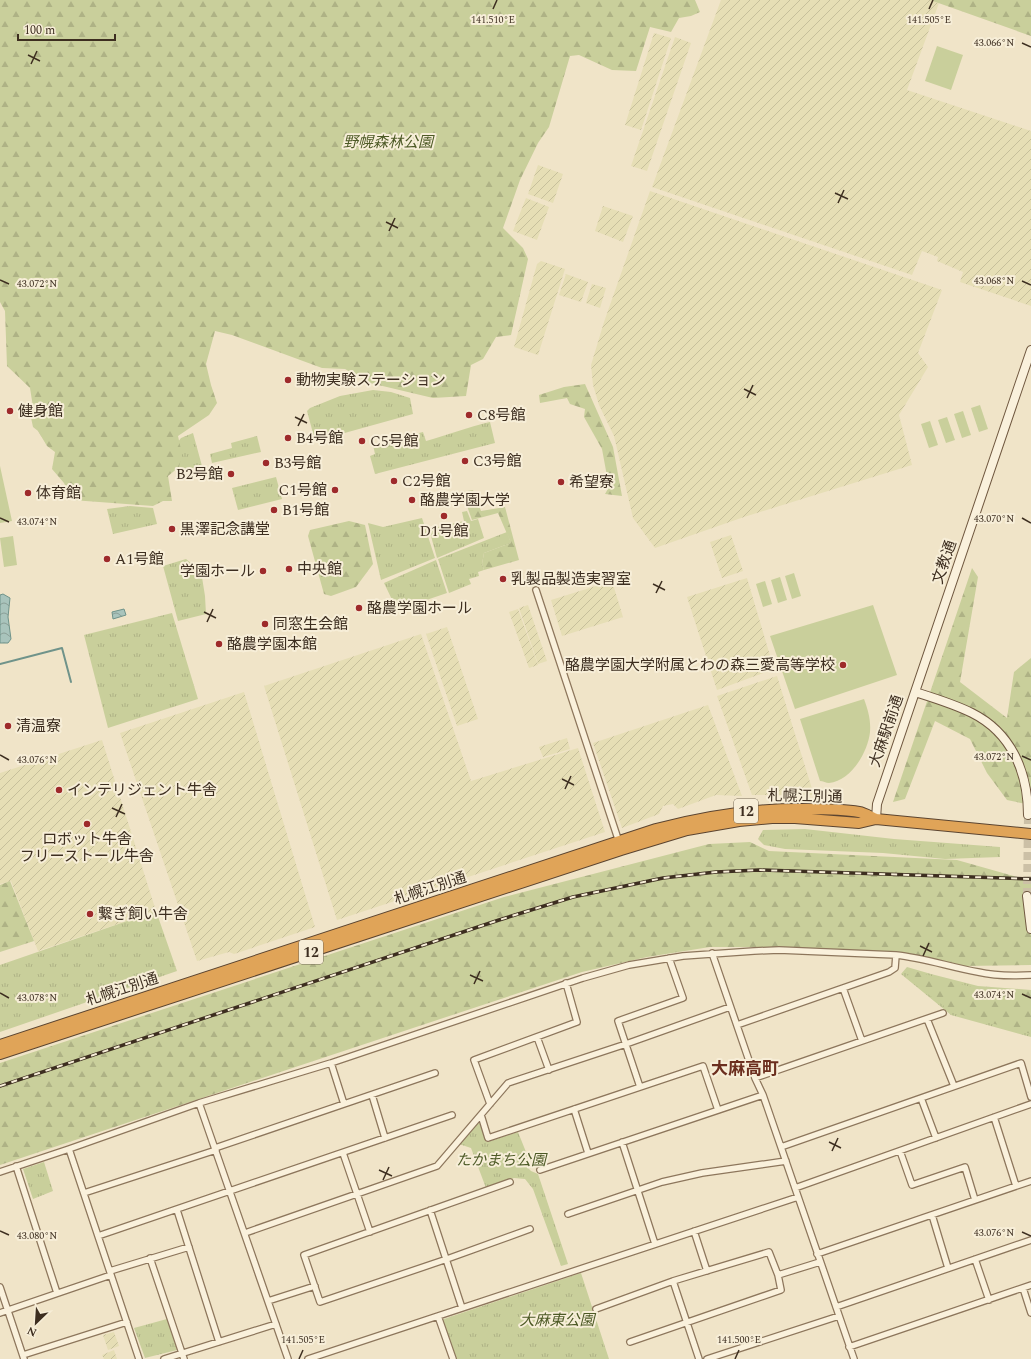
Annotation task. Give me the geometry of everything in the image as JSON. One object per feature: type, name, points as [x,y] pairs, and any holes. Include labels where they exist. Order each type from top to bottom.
[{"type":"highway","name":"札幌江別通","points":[[0,1045],[620,846],[687,830],[739,821],[772,818],[795,818],[859,823],[876,819],[1031,834]]},
{"type":"highway","name":"札幌江別通","points":[[0,1054],[620,846]]},
{"type":"street","name":"文教通","points":[[914,692],[1031,350]]},
{"type":"street","points":[[536,590],[620,846]]},
{"type":"street","name":"大麻駅前通","points":[[876,819],[877,804],[914,692],[973,713],[986,721],[999,732],[1010,747],[1021,770],[1027,791],[1028,815]]},
{"type":"street","points":[[1027,896],[1031,929]]},
{"type":"street","points":[[0,1172],[199,1103],[331,1062],[566,983],[629,965],[669,958],[712,953],[779,950],[896,955],[913,957],[979,973],[1018,976],[1031,975]]},
{"type":"street","points":[[712,953],[755,1078],[763,1095],[786,1160],[854,1359]]},
{"type":"street","points":[[737,1025],[894,970],[896,955]]},
{"type":"street","points":[[640,1087],[618,1021],[683,998],[669,958]]},
{"type":"street","points":[[490,1104],[474,1060],[577,1022],[566,983]]},
{"type":"street","points":[[843,988],[862,1041]]},
{"type":"street","points":[[245,1233],[438,1166],[508,1083],[626,1044],[730,1007]]},
{"type":"street","points":[[755,1078],[943,1013]]},
{"type":"street","points":[[927,1019],[954,1086]]},
{"type":"street","points":[[537,1037],[549,1070]]},
{"type":"street","points":[[331,1062],[344,1104]]},
{"type":"street","points":[[781,1147],[1021,1063],[1031,1097]]},
{"type":"street","points":[[481,1115],[488,1138],[703,1066],[718,1110]]},
{"type":"street","points":[[84,1193],[435,1073]]},
{"type":"street","points":[[372,1095],[385,1138]]},
{"type":"street","points":[[540,1170],[763,1095]]},
{"type":"street","points":[[921,1098],[936,1138]]},
{"type":"street","points":[[199,1103],[288,1359]]},
{"type":"street","points":[[795,1188],[1031,1104]]},
{"type":"street","points":[[574,1110],[588,1153]]},
{"type":"street","points":[[98,1236],[452,1115]]},
{"type":"street","points":[[994,1117],[1016,1186]]},
{"type":"street","points":[[622,1142],[655,1244]]},
{"type":"street","points":[[69,1149],[139,1359]]},
{"type":"street","points":[[900,1151],[912,1184],[965,1167],[975,1200]]},
{"type":"street","points":[[343,1153],[370,1232]]},
{"type":"street","points":[[568,1214],[662,1182],[702,1173],[786,1160]]},
{"type":"street","points":[[16,1166],[57,1293]]},
{"type":"street","points":[[818,1254],[1031,1181]]},
{"type":"street","points":[[510,1182],[304,1255],[320,1302],[530,1229]]},
{"type":"street","points":[[308,1359],[798,1197]]},
{"type":"street","points":[[177,1210],[219,1342]]},
{"type":"street","points":[[430,1210],[462,1308]]},
{"type":"street","points":[[932,1215],[948,1268]]},
{"type":"street","points":[[694,1231],[707,1271]]},
{"type":"street","points":[[836,1307],[1031,1240]]},
{"type":"street","points":[[0,1313],[150,1258],[189,1247]]},
{"type":"street","points":[[596,1309],[673,1281],[770,1252],[778,1275],[781,1290],[630,1342]]},
{"type":"street","points":[[150,1258],[183,1356]]},
{"type":"street","points":[[975,1259],[989,1300]]},
{"type":"street","points":[[778,1275],[820,1262]]},
{"type":"street","points":[[673,1281],[699,1359]]},
{"type":"street","points":[[268,1301],[315,1286]]},
{"type":"street","points":[[850,1347],[1031,1286]]},
{"type":"street","points":[[0,1287],[24,1357],[127,1322]]},
{"type":"street","points":[[1023,1288],[1031,1313]]},
{"type":"street","points":[[438,1316],[453,1359]]},
{"type":"street","points":[[707,1359],[839,1316]]},
{"type":"street","points":[[164,1359],[183,1356],[219,1342],[276,1324]]},
{"type":"shaded area","points":[[721,0],[930,0],[939,3],[907,90],[1031,131],[1031,306],[960,282],[963,272],[937,261],[938,257],[922,251],[912,275],[652,187]]},
{"type":"shaded area","points":[[654,33],[671,38],[641,130],[625,125]]},
{"type":"shaded area","points":[[675,37],[691,43],[647,171],[631,166]]},
{"type":"shaded area","points":[[538,165],[563,174],[553,203],[528,194]]},
{"type":"shaded area","points":[[650,191],[942,290],[918,353],[928,367],[899,415],[912,465],[744,517],[655,548],[633,518],[614,436],[599,405],[593,385],[591,365],[604,322]]},
{"type":"shaded area","points":[[526,198],[549,207],[537,240],[513,231]]},
{"type":"shaded area","points":[[603,206],[633,216],[623,242],[595,231]]},
{"type":"shaded area","points":[[541,261],[565,269],[538,355],[514,347],[537,264]]},
{"type":"shaded area","points":[[566,274],[588,282],[581,302],[559,295]]},
{"type":"shaded area","points":[[592,284],[606,288],[600,308],[586,303]]},
{"type":"shaded area","points":[[731,535],[743,571],[722,578],[710,542]]},
{"type":"shaded area","points":[[747,578],[774,669],[717,690],[687,597]]},
{"type":"shaded area","points":[[612,581],[623,617],[562,636],[551,600]]},
{"type":"shaded area","points":[[528,605],[547,661],[538,664],[519,608]]},
{"type":"shaded area","points":[[518,609],[538,665],[529,668],[509,612]]},
{"type":"shaded area","points":[[447,627],[478,719],[457,726],[426,634]]},
{"type":"shaded area","points":[[421,634],[471,781],[578,748],[605,832],[337,920],[264,686]]},
{"type":"shaded area","points":[[777,676],[814,795],[752,795],[717,696]]},
{"type":"shaded area","points":[[244,692],[315,927],[234,954],[229,952],[197,961],[120,733]]},
{"type":"shaded area","points":[[708,705],[742,796],[716,795],[678,809],[673,804],[663,806],[659,814],[622,828],[593,743]]},
{"type":"shaded area","points":[[567,738],[570,749],[543,757],[539,747]]},
{"type":"shaded area","points":[[102,740],[156,911],[38,951],[11,881],[0,884],[0,773]]},
{"type":"shaded area","points":[[114,1332],[119,1346],[108,1350],[103,1335]]},
{"type":"shaded area","points":[[114,1350],[117,1359],[104,1359],[102,1355]]},
{"type":"green space","name":"野幌森林公園","points":[[0,0],[695,0],[700,12],[691,16],[679,18],[671,32],[650,27],[636,71],[612,70],[579,55],[570,56],[549,127],[538,143],[520,180],[503,228],[523,248],[528,259],[511,335],[496,337],[483,359],[471,365],[466,396],[433,398],[370,383],[345,369],[322,368],[232,335],[215,331],[206,364],[217,403],[209,415],[178,436],[182,454],[179,467],[168,476],[172,501],[163,501],[153,506],[72,500],[64,483],[52,469],[55,452],[47,446],[38,431],[33,427],[30,413],[33,407],[30,388],[7,366],[5,311],[0,302]]},
{"type":"green space","points":[[930,0],[1031,0],[1031,36]]},
{"type":"green space","points":[[937,46],[963,55],[951,90],[925,81]]},
{"type":"green space","points":[[585,384],[613,447],[622,496],[605,494],[609,487],[602,449],[584,417],[585,409],[570,404],[567,398],[540,403],[539,395],[564,387]]},
{"type":"green space","points":[[373,390],[391,392],[410,398],[413,414],[341,434],[339,431],[314,437],[307,411],[310,408],[340,396]]},
{"type":"green space","points":[[980,405],[988,429],[979,432],[971,408]]},
{"type":"green space","points":[[963,411],[971,435],[962,438],[954,414]]},
{"type":"green space","points":[[947,417],[955,440],[946,443],[938,420]]},
{"type":"green space","points":[[930,421],[938,445],[929,448],[921,424]]},
{"type":"green space","points":[[490,422],[495,443],[375,474],[370,456],[375,454],[373,445],[392,440],[394,448],[417,442],[415,434],[423,432],[426,441]]},
{"type":"green space","points":[[193,433],[202,466],[180,471],[174,447],[181,438]]},
{"type":"green space","points":[[257,436],[261,452],[212,463],[210,454],[232,448],[231,443]]},
{"type":"green space","points":[[0,466],[12,521],[0,523]]},
{"type":"green space","points":[[276,477],[282,499],[238,510],[232,488]]},
{"type":"green space","points":[[473,490],[481,511],[505,507],[519,560],[484,570],[482,564],[484,553],[511,543],[498,513],[472,520],[462,492]]},
{"type":"green space","points":[[130,506],[153,508],[157,524],[113,534],[107,509]]},
{"type":"green space","points":[[467,511],[471,521],[478,519],[484,538],[437,558],[429,529],[464,521],[462,512]]},
{"type":"green space","points":[[422,518],[435,558],[381,580],[368,523],[383,527]]},
{"type":"green space","points":[[349,521],[365,525],[373,564],[356,587],[331,596],[324,594],[308,536],[310,530]]},
{"type":"green space","points":[[507,532],[511,543],[484,553],[482,564],[484,570],[478,572],[479,576],[469,579],[471,584],[449,593],[438,559]]},
{"type":"green space","points":[[13,536],[17,565],[4,567],[0,538]]},
{"type":"green space","points":[[186,559],[201,571],[206,614],[178,621],[163,566]]},
{"type":"green space","points":[[436,560],[447,593],[397,610],[384,583]]},
{"type":"green space","points":[[972,568],[978,577],[960,682],[1007,718],[1014,672],[1031,658],[1031,805],[1007,800],[987,773],[970,739],[935,721],[905,799],[893,802]]},
{"type":"green space","points":[[794,573],[801,596],[792,599],[785,576]]},
{"type":"green space","points":[[780,577],[787,600],[778,603],[771,580]]},
{"type":"green space","points":[[765,581],[772,604],[763,607],[756,584]]},
{"type":"green space","points":[[873,605],[897,675],[795,709],[770,636]]},
{"type":"green space","points":[[172,613],[198,699],[108,728],[84,635]]},
{"type":"green space","points":[[864,699],[869,715],[870,732],[869,740],[862,756],[851,771],[844,777],[829,783],[820,781],[800,719]]},
{"type":"green space","points":[[805,829],[894,839],[1000,847],[1000,857],[945,859],[883,853],[785,849],[764,845],[758,839],[763,830]]},
{"type":"green space","points":[[750,842],[769,851],[957,860],[1031,881],[1031,965],[963,966],[815,949],[770,947],[710,947],[647,957],[582,972],[0,1165],[0,1063],[504,897],[709,844]]},
{"type":"green space","points":[[10,881],[34,941],[0,952],[0,885]]},
{"type":"green space","points":[[156,911],[177,971],[0,1032],[0,965]]},
{"type":"green space","points":[[907,967],[978,986],[1031,990],[1031,1037],[951,1015],[901,974]]},
{"type":"green space","points":[[914,971],[982,990],[1031,991],[1031,1034],[952,1012],[905,977]]},
{"type":"green space","name":"たかまち公園","points":[[478,1123],[481,1124],[487,1142],[518,1132],[530,1162],[527,1167],[531,1171],[538,1174],[568,1264],[561,1266],[533,1189],[525,1179],[514,1178],[486,1188],[471,1148],[459,1144]]},
{"type":"green space","points":[[44,1162],[53,1191],[33,1199],[23,1169]]},
{"type":"green space","name":"大麻東公園","points":[[581,1273],[609,1359],[455,1359],[441,1320]]},
{"type":"green space","points":[[167,1319],[177,1350],[145,1358],[134,1328]]},
{"type":"water","points":[[3,594],[10,598],[8,617],[11,639],[8,643],[0,643],[0,595]]},
{"type":"water","points":[[124,609],[126,615],[113,619],[112,612]]},
{"type":"waterway","points":[[0,664],[62,648],[71,682]]},
{"type":"tunnel","points":[[1027,896],[1028,815]]},
{"type":"railway","points":[[0,1086],[499,920],[573,897],[663,878],[716,872],[759,870],[1031,879]]},
{"type":"place","name":"動物実験ステーション","points":[[288,380]]},
{"type":"place","name":"健身館","points":[[10,411]]},
{"type":"place","name":"C8号館","points":[[469,415]]},
{"type":"place","name":"B4号館","points":[[288,438]]},
{"type":"place","name":"C5号館","points":[[362,441]]},
{"type":"place","name":"C3号館","points":[[465,461]]},
{"type":"place","name":"B3号館","points":[[266,463]]},
{"type":"place","name":"B2号館","points":[[231,474]]},
{"type":"place","name":"C2号館","points":[[394,481]]},
{"type":"place","name":"希望寮","points":[[561,482]]},
{"type":"place","name":"C1号館","points":[[335,490]]},
{"type":"place","name":"体育館","points":[[28,493]]},
{"type":"place","name":"酪農学園大学","points":[[412,500]]},
{"type":"place","name":"B1号館","points":[[274,510]]},
{"type":"place","name":"D1号館","points":[[444,516]]},
{"type":"place","name":"黒澤記念講堂","points":[[172,529]]},
{"type":"place","name":"A1号館","points":[[107,559]]},
{"type":"place","name":"中央館","points":[[289,569]]},
{"type":"place","name":"学園ホール","points":[[263,571]]},
{"type":"place","name":"乳製品製造実習室","points":[[503,579]]},
{"type":"place","name":"酪農学園ホール","points":[[359,608]]},
{"type":"place","name":"同窓生会館","points":[[265,624]]},
{"type":"place","name":"酪農学園本館","points":[[219,644]]},
{"type":"place","name":"酪農学園大学附属とわの森三愛高等学校","points":[[843,665]]},
{"type":"place","name":"清温寮","points":[[8,726]]},
{"type":"place","name":"インテリジェント牛舎","points":[[59,790]]},
{"type":"place","name":"ロボット牛舎 フリーストール牛舎","points":[[87,824]]},
{"type":"place","name":"繋ぎ飼い牛舎","points":[[90,914]]},
{"type":"district","name":"大麻高町","points":[[745,1068]]}]
